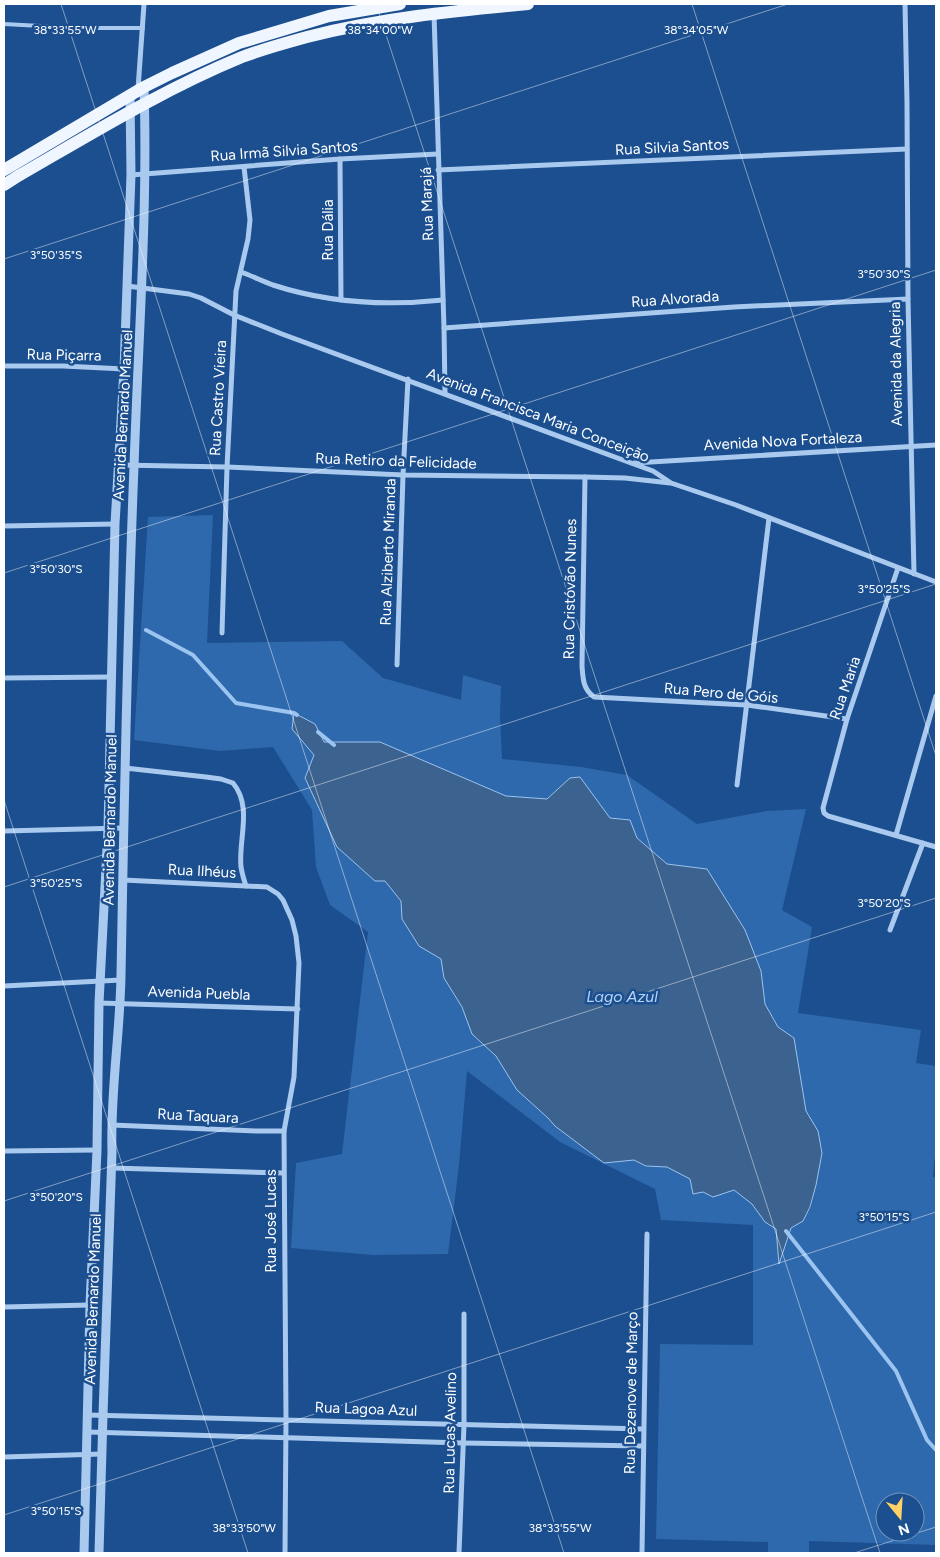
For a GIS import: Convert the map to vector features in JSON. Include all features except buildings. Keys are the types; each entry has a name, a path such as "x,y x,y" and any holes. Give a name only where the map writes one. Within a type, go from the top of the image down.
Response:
{"main road":[{"path":"4,170 137,92 203,59 248,40 330,16 400,4"},
{"path":"4,185 145,104 243,57 280,44 365,24 434,13 528,4"}],"street":[{"path":"137,92 144,4"},
{"name":"Avenida da Alegria","path":"905,4 910,446 914,574"},
{"name":"Rua Marajá","path":"434,13 445,393"},
{"name":"Avenida Bernardo Manuel","path":"99,1553 102,1415 112,1168 111,1125 121,980 123,828 134,466 146,174 145,104 137,92"},
{"name":"Avenida Bernardo Manuel","path":"84,1553 88,1454 90,1305 97,1150 99,1003 108,829 115,524 127,286 131,175 130,112 137,92"},
{"name":"Rua Silvia Santos","path":"438,170 907,149"},
{"name":"Rua Irmã Silvia Santos","path":"131,175 340,159 438,154"},
{"name":"Rua Dália","path":"340,159 341,300"},
{"name":"Rua Castro Vieira","path":"222,633 234,314 236,291 248,239 250,220 244,167"},
{"path":"241,272 274,285 341,300 394,303 443,300"},
{"name":"Avenida Francisca Maria Conceição","path":"127,286 188,294 201,298 282,334 631,463 652,471 671,483 769,518 936,582"},
{"name":"Rua Alvorada","path":"444,328 734,307 908,299"},
{"name":"Rua Piçarra","path":"4,366 124,368"},
{"name":"Rua Alziberto Miranda","path":"397,665 408,379"},
{"name":"Avenida Nova Fortaleza","path":"631,463 936,445"},
{"name":"Rua Retiro da Felicidade","path":"119,465 227,467 403,475 625,478 671,483"},
{"name":"Rua Cristóvão Nunes","path":"585,477 582,679 586,689 594,697"},
{"path":"737,784 769,518"},
{"path":"4,526 115,524"},
{"name":"Rua Maria","path":"896,835 828,816 824,813 823,804 846,719 898,568"},
{"path":"4,678 112,678"},
{"path":"936,696 896,835 936,846"},
{"name":"Rua Pero de Góis","path":"594,697 747,705 846,719"},
{"path":"125,768 221,779 233,783 239,794 243,812 241,866 246,886"},
{"path":"4,831 123,828"},
{"path":"890,930 923,843"},
{"name":"Rua Ilhéus","path":"123,880 246,886 267,888 278,894"},
{"name":"Rua José Lucas","path":"278,894 283,900 292,920 299,963 294,1077 284,1131 286,1419 284,1553"},
{"path":"4,986 121,980"},
{"name":"Avenida Puebla","path":"99,1003 298,1009"},
{"name":"Rua Taquara","path":"111,1125 256,1132 284,1131"},
{"path":"4,1151 97,1150"},
{"path":"112,1168 283,1173"},
{"name":"Rua Dezenove de Março","path":"642,1553 642,1446 647,1234"},
{"path":"92,1256 109,1257"},
{"path":"4,1307 90,1305"},
{"name":"Rua Lucas Avelino","path":"459,1553 464,1425 464,1314"},
{"name":"Rua Lagoa Azul","path":"88,1415 643,1429"},
{"name":"Rua Lagoa Azul","path":"88,1432 463,1443 642,1446"},
{"path":"4,1457 102,1454"}],"lane":[{"path":"4,24 77,28 143,28"}],"shaded area":[{"path":"213,515 207,643 342,641 383,678 461,700 463,675 501,686 502,759 581,767 627,775 697,824 766,811 806,809 782,910 812,927 798,1013 921,1030 916,1063 936,1066 936,1146 933,1177 936,1177 936,1545 809,1541 809,1553 768,1553 768,1542 656,1539 660,1344 753,1345 753,1225 661,1220 655,1189 560,1142 467,1071 459,1165 448,1254 373,1255 291,1248 296,1163 342,1154 368,932 330,905 316,867 312,810 273,747 220,751 134,740 148,517","holes":["315,724 324,742 380,742 506,796 547,799 570,778 579,777 610,819 630,820 637,838 667,864 707,869 761,971 765,1004 778,1027 794,1038 806,1111 818,1131 822,1153 811,1207 803,1221 791,1228 779,1262 776,1229 765,1222 752,1204 734,1190 713,1197 703,1192 693,1194 690,1179 667,1167 646,1166 634,1160 604,1163 555,1126 517,1090 496,1056 472,1034 462,1007 444,978 441,959 419,946 402,919 401,901 305,778 314,755"]}],"water":[{"name":"Lago Azul","path":"294,713 315,724 324,742 380,742 506,796 547,799 570,778 580,777 610,818 630,820 637,838 667,864 707,869 745,930 761,971 765,1004 778,1027 794,1038 806,1111 818,1131 822,1153 810,1207 803,1221 791,1228 779,1264 776,1229 765,1222 752,1204 734,1190 713,1197 703,1192 693,1194 690,1179 667,1167 646,1166 634,1160 604,1163 555,1126 517,1090 496,1056 472,1034 462,1007 444,978 441,959 419,946 402,919 401,901 385,881 375,881 337,847 305,778 314,755 292,729"}],"waterway":[{"path":"146,630 193,655 236,703 297,715"},
{"path":"318,732 334,745"},
{"path":"786,1231 896,1371 927,1440 936,1450"}]}
